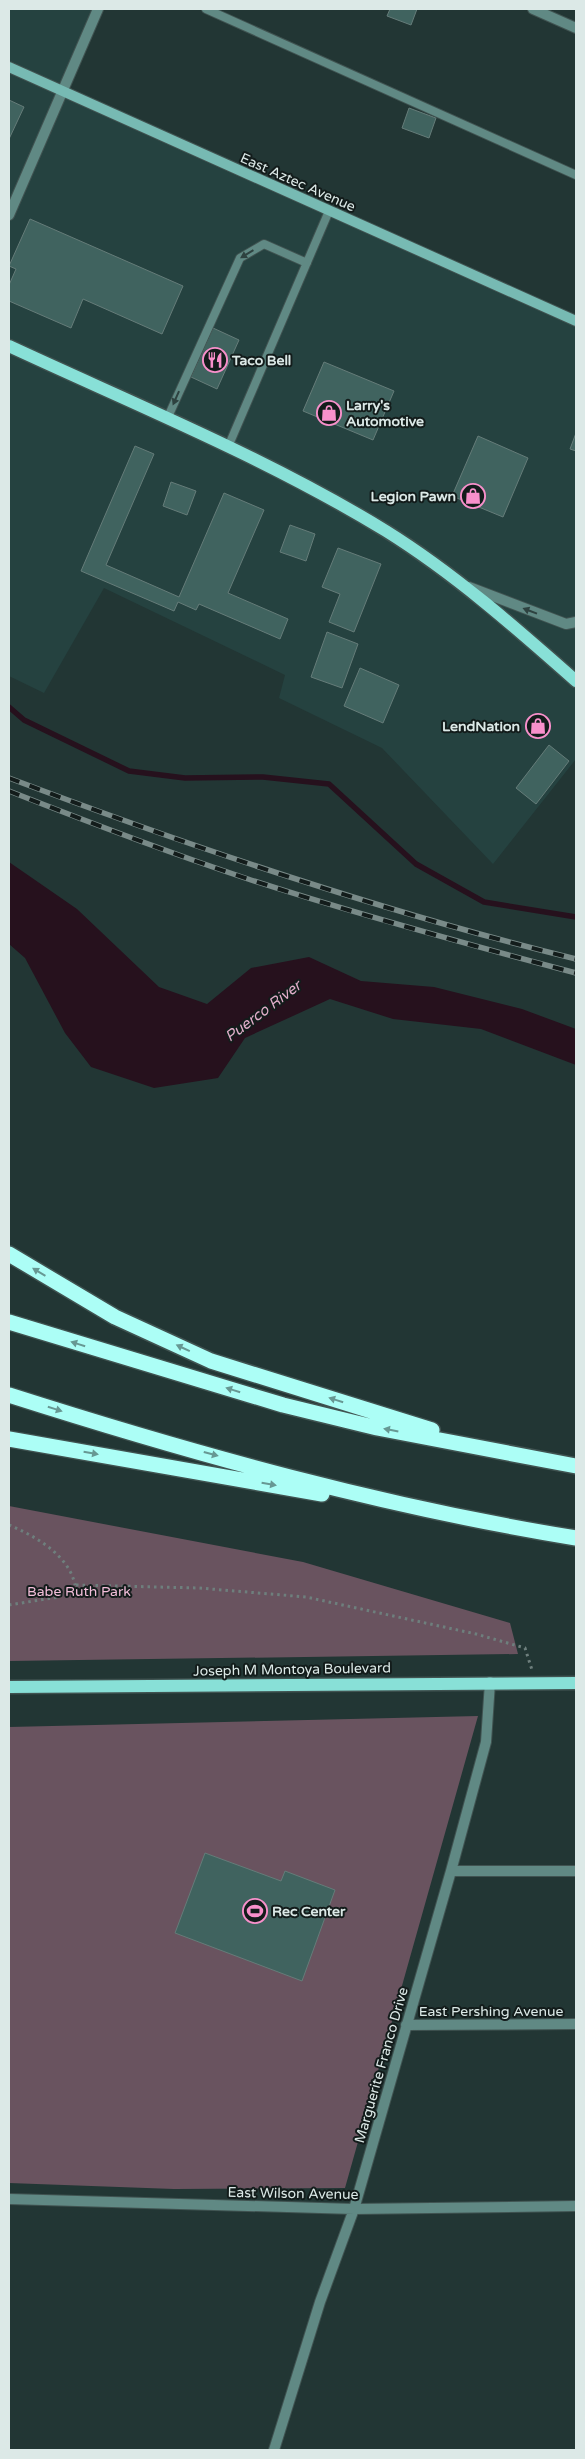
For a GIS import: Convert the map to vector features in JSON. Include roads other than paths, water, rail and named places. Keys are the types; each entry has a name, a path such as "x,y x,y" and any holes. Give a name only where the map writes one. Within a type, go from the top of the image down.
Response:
{"highway":[{"path":"9,1254 116,1317 211,1361 517,1455"},
{"path":"9,1322 283,1405 377,1428 576,1466"},
{"path":"9,1395 122,1430 369,1498 541,1532"},
{"path":"9,1439 576,1538"}],"main road":[{"name":"East Aztec Avenue","path":"9,67 576,321"},
{"path":"9,346 228,447 323,495 379,527 462,584 576,681"},
{"name":"Joseph M Montoya Boulevard","path":"9,1687 490,1682 576,1683"}],"street":[{"path":"9,215 98,9"},
{"path":"533,9 576,28"},
{"path":"462,584 566,624 576,622"},
{"name":"Marguerite Franco Drive","path":"274,2450 320,2302 354,2209 451,1871 486,1742 490,1682"},
{"path":"451,1871 576,1871"},
{"name":"East Pershing Avenue","path":"406,2025 576,2024"},
{"name":"East Wilson Avenue","path":"9,2199 354,2209 576,2206"}],"lane":[{"path":"206,9 576,175"},
{"path":"228,447 329,211"},
{"path":"167,419 240,258 264,244 307,263"}],"water":[{"name":"Puerco River","path":"9,862 77,909 159,987 207,1004 251,968 309,957 361,981 434,987 522,1009 576,1029 576,1065 481,1029 393,1019 330,999 245,1038 218,1078 154,1088 91,1067 65,1033 25,958 9,944"}],"waterway":[{"path":"9,707 24,720 129,771 185,778 263,777 329,784 416,864 484,902 576,917"}],"railway":[{"path":"9,778 219,854 361,900 504,941 576,959"},
{"path":"9,791 248,879 411,928 576,973"}],"place":[{"name":"Taco Bell","path":"215,360"},
{"name":"Larry's Automotive","path":"329,413"},
{"name":"Legion Pawn","path":"473,496"},
{"name":"LendNation","path":"538,726"},
{"name":"Rec Center","path":"255,1911"}],"park label":[{"name":"Babe Ruth Park","path":"79,1591"}]}
